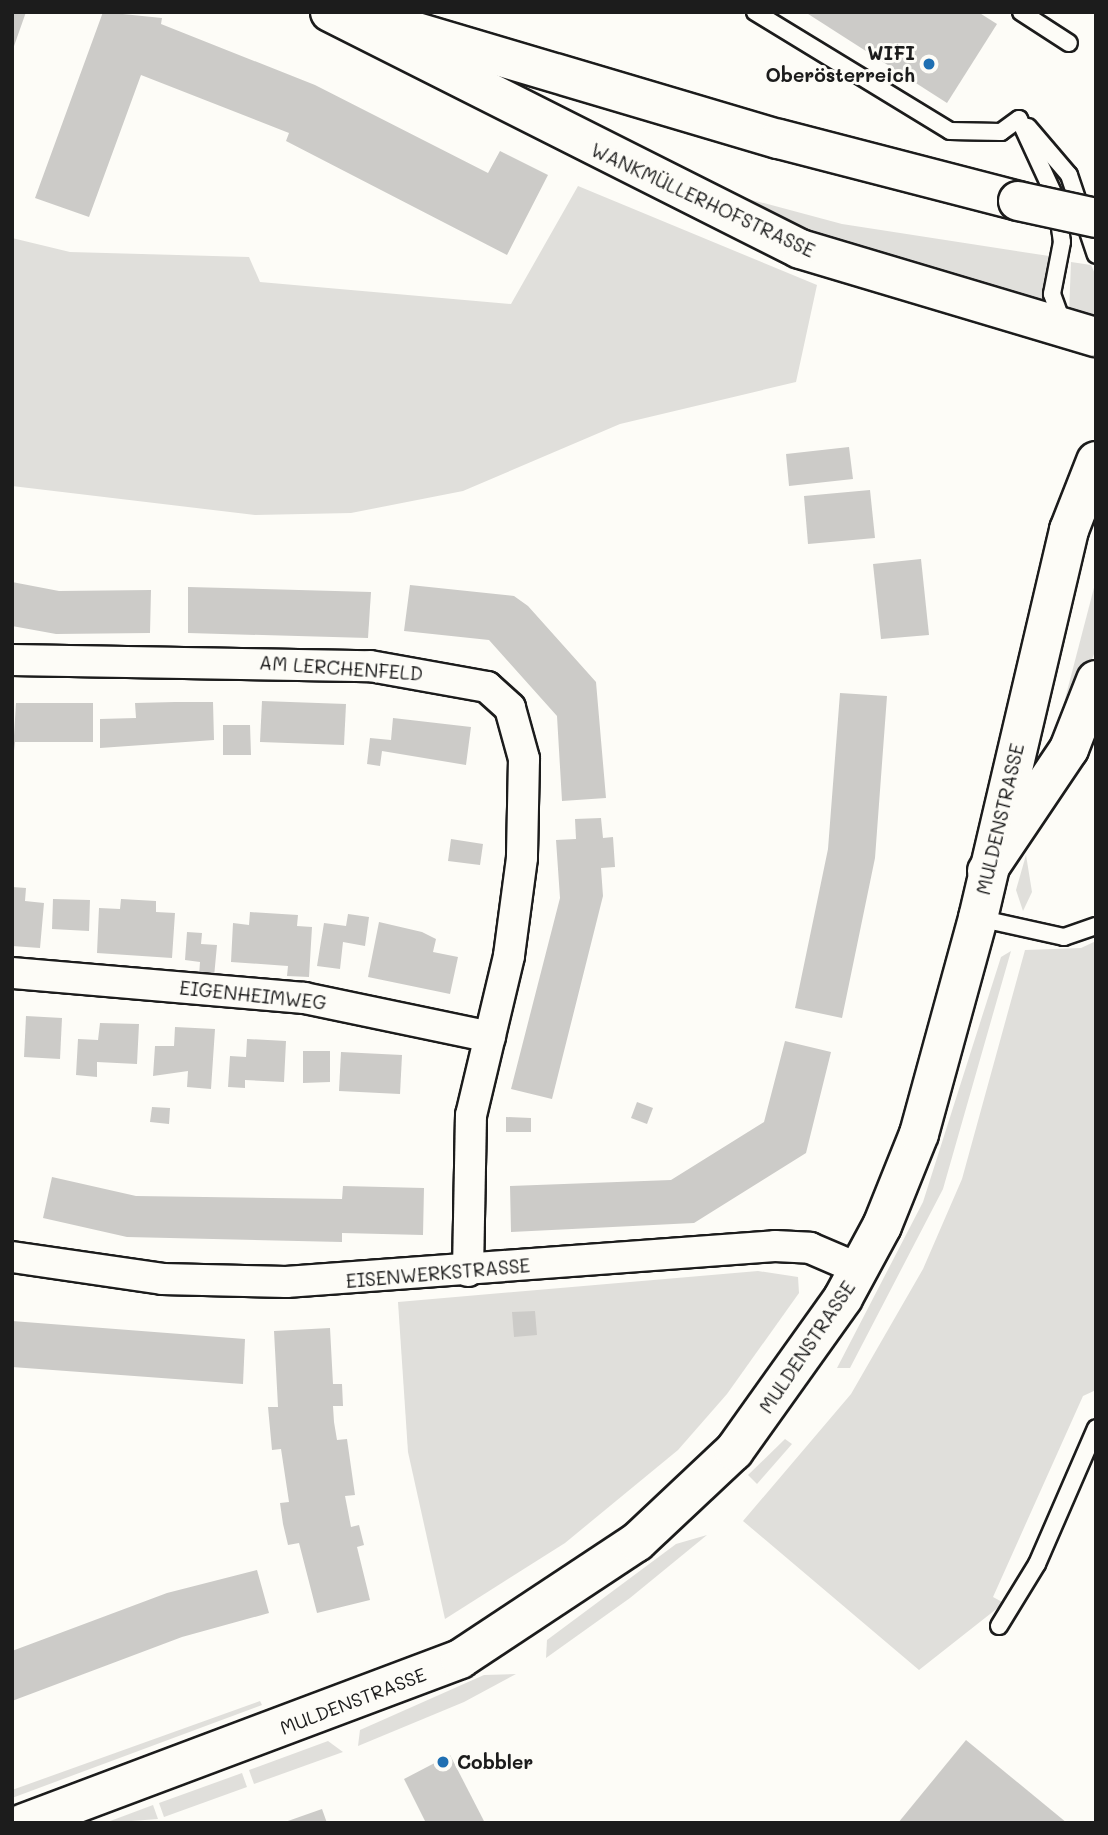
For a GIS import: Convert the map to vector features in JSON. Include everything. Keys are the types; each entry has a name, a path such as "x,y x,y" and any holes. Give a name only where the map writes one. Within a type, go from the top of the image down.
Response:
{"main road":[{"name":"WANKMÜLLERHOFSTRASSE","path":"330,12 800,249 1084,334"},
{"path":"349,12 779,139 1018,201 1096,218"},
{"name":"MULDENSTRASSE","path":"24,1823 460,1659 562,1597 665,1518 734,1451 859,1269 919,1134 978,918 1069,530 1096,461"},
{"path":"988,871 1069,748 1096,680"}],"street":[{"name":"AM LERCHENFELD","path":"12,660 320,663 452,678 494,692 519,730 524,809 518,907 467,1149 468,1271"},
{"name":"EIGENHEIMWEG","path":"12,973 304,998 490,1037"},
{"name":"EISENWERKSTRASSE","path":"12,1257 96,1272 231,1281 468,1271 775,1246 810,1248 859,1269"}],"lane":[{"path":"755,12 950,131 1001,132 1019,119"},
{"path":"1021,12 1069,43"},
{"path":"1019,119 1056,199 1062,242 1054,305 1084,334"},
{"path":"1019,119 1069,175 1096,255"},
{"path":"978,918 1064,937 1096,926"},
{"path":"999,1626 1037,1564 1096,1428"}],"shaded area":[{"path":"685,182 842,224 1049,256 1042,305 842,249"},
{"path":"578,186 817,285 796,382 620,424 463,491 351,513 255,515 12,486 12,238 70,252 249,257 260,282 511,304"},
{"path":"1071,262 1091,265 1096,276 1096,322 1069,314"},
{"path":"1096,580 1096,649 1060,741 1059,722"},
{"path":"1026,855 1032,892 1023,911 1016,890"},
{"path":"1096,941 1096,1390 1083,1396 993,1597 1004,1603 919,1670 743,1521 851,1394 923,1269 962,1179 1025,950 1081,948"},
{"path":"1011,951 943,1189 850,1368 837,1368 923,1202 1001,957"},
{"path":"758,1271 798,1277 799,1293 727,1394 678,1450 565,1543 445,1619 408,1452 398,1302"},
{"path":"785,1439 792,1444 757,1484 748,1475"},
{"path":"707,1535 630,1598 546,1658 547,1640 676,1544"},
{"path":"516,1674 464,1702 358,1746 360,1730 484,1675"},
{"path":"260,1701 262,1705 12,1798 12,1790"},
{"path":"328,1741 343,1752 254,1784 249,1770"},
{"path":"242,1773 247,1787 164,1817 159,1803"},
{"path":"153,1805 158,1819 105,1823"}],"building":[{"path":"12,12 26,12 13,49 12,49"},
{"path":"103,12 162,18 161,24 315,85 488,173 500,151 548,175 507,255 286,141 289,133 141,75 89,217 35,198"},
{"name":"WIFI Oberösterreich","path":"805,12 978,12 997,24 947,103"},
{"path":"849,447 853,479 789,486 786,454"},
{"path":"870,490 875,538 808,544 804,496"},
{"path":"921,559 929,635 881,639 873,564"},
{"path":"12,582 59,591 151,590 150,633 56,634 12,626"},
{"path":"410,585 514,596 528,606 596,682 606,798 562,801 557,716 489,640 404,631"},
{"path":"188,587 371,592 368,638 188,633"},
{"path":"840,693 887,696 875,858 842,1018 795,1008 828,849"},
{"path":"262,701 346,704 344,745 260,742"},
{"path":"213,702 214,740 100,748 100,719 136,718 135,703"},
{"path":"16,703 93,703 93,742 15,742 12,768"},
{"path":"393,718 471,727 466,765 382,751 380,766 367,764 370,738 391,740"},
{"path":"223,725 250,725 251,755 223,755"},
{"path":"601,818 603,838 613,837 615,867 601,868 603,896 552,1099 511,1089 560,898 556,840 576,839 575,819"},
{"path":"451,839 483,844 480,865 448,861"},
{"path":"12,887 26,888 25,901 44,903 40,948 12,946"},
{"path":"53,899 90,900 89,931 52,929"},
{"path":"121,899 156,901 156,912 175,913 172,958 97,953 99,908 120,909"},
{"path":"250,912 298,915 297,926 312,927 309,977 287,976 288,966 231,962 233,923 249,925"},
{"path":"348,914 369,917 365,946 343,942 340,969 317,966 324,923 346,926"},
{"path":"379,922 422,932 436,939 433,952 458,957 450,994 368,977"},
{"path":"187,932 202,933 201,944 217,945 214,977 199,976 200,962 185,960"},
{"path":"26,1016 62,1018 60,1059 24,1057"},
{"path":"100,1023 139,1024 137,1064 97,1062 97,1077 76,1075 78,1039 98,1040"},
{"path":"175,1027 215,1029 211,1089 187,1087 188,1071 153,1076 155,1046 174,1046"},
{"path":"247,1039 286,1041 284,1082 245,1080 245,1088 228,1087 230,1056 246,1057"},
{"path":"785,1041 831,1052 806,1153 694,1223 511,1232 510,1186 671,1180 764,1122"},
{"path":"303,1051 330,1051 330,1082 303,1083"},
{"path":"341,1052 402,1055 400,1094 339,1091"},
{"path":"637,1102 653,1108 647,1124 631,1118"},
{"path":"152,1107 170,1108 169,1124 150,1122"},
{"path":"506,1117 531,1118 531,1132 506,1132"},
{"path":"52,1177 136,1196 342,1199 343,1186 424,1188 423,1235 342,1233 342,1242 127,1237 43,1218"},
{"path":"535,1311 537,1335 514,1337 512,1312"},
{"path":"12,1321 245,1339 243,1384 12,1367"},
{"path":"330,1328 333,1384 342,1384 343,1406 333,1406 334,1422 337,1440 347,1439 355,1495 345,1496 351,1527 359,1525 364,1545 357,1547 370,1600 317,1613 299,1543 288,1545 283,1524 280,1503 289,1502 281,1449 272,1450 268,1407 278,1407 274,1331"},
{"path":"257,1570 269,1613 182,1637 12,1701 12,1651 167,1593"},
{"path":"966,1740 1067,1823 898,1823"},
{"path":"450,1755 485,1823 426,1823 404,1779"},
{"path":"322,1809 327,1823 285,1823 285,1822"}],"place":[{"name":"WIFI Oberösterreich","path":"929,64"},
{"name":"Cobbler","path":"443,1762"}]}
